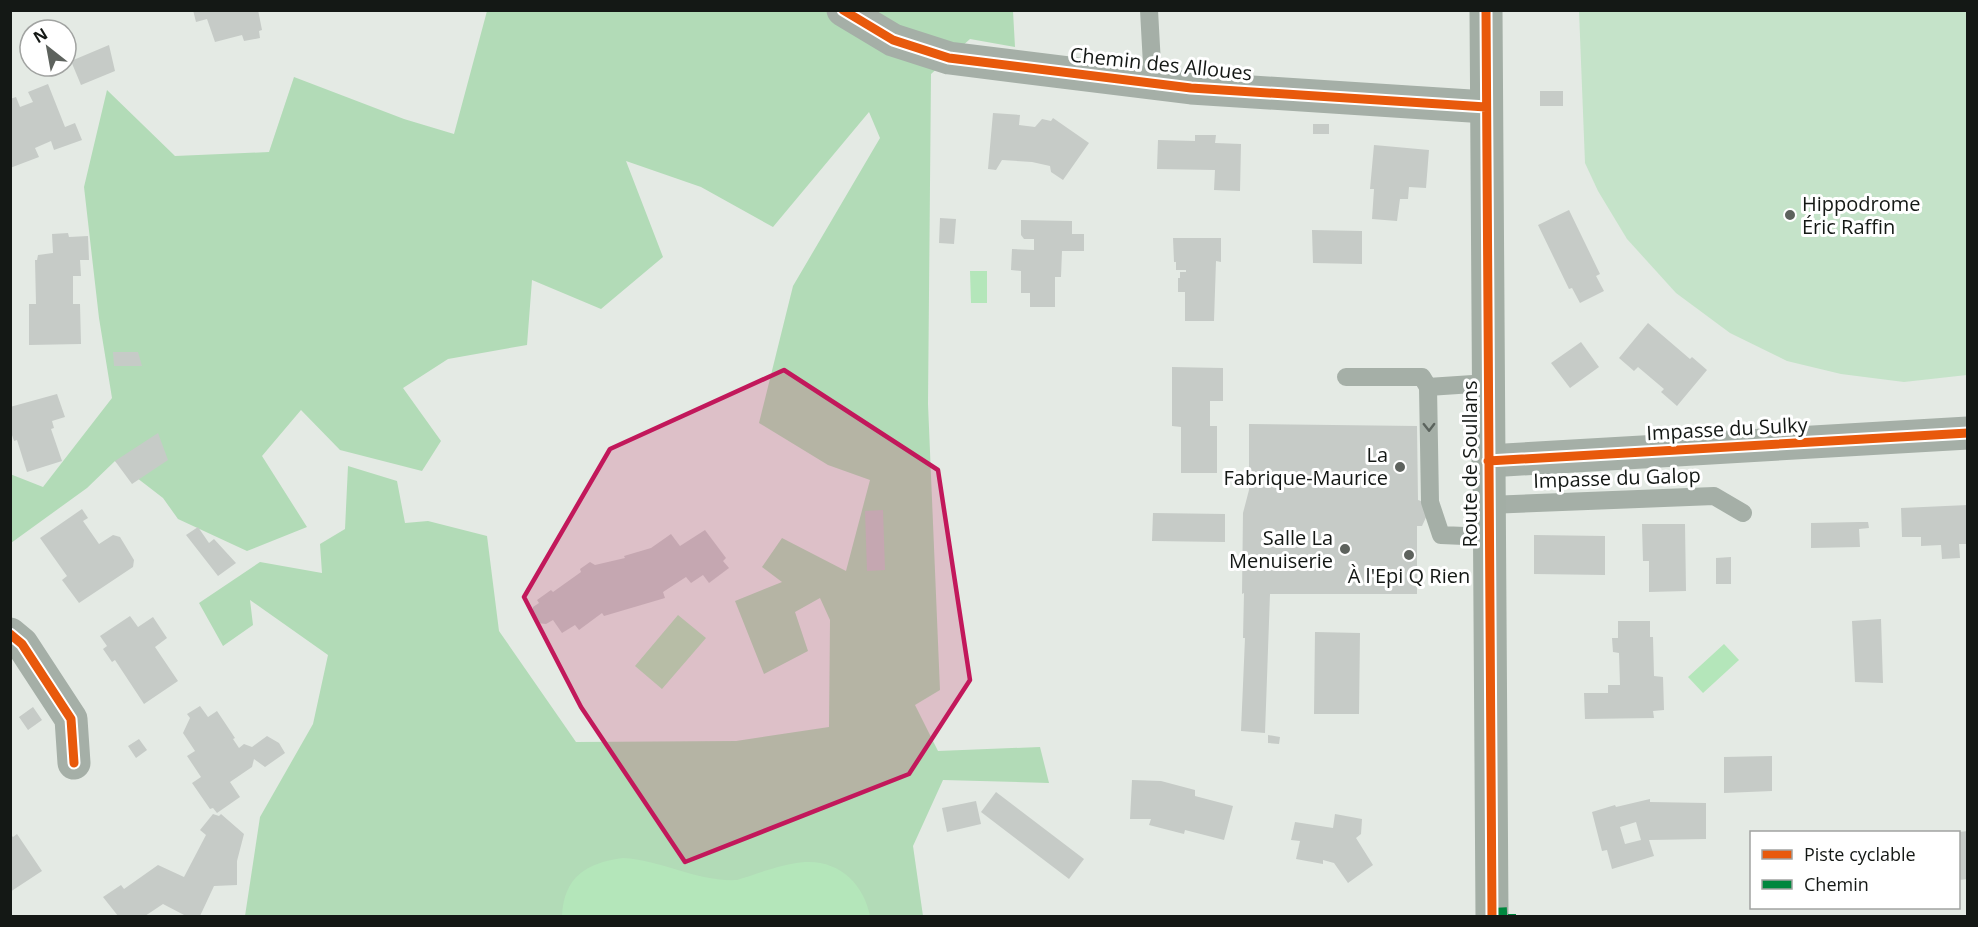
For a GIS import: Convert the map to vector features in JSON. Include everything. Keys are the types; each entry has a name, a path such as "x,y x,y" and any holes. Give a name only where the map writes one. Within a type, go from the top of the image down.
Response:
{"main road":[{"name":"Route de Soullans","path":"1486,10 1492,916"}],"street":[{"name":"Chemin des Alloues","path":"843,10 893,40 949,58 1191,88 1486,107"},
{"name":"Impasse du Sulky","path":"1488,461 1968,433"},
{"path":"10,634 22,644 70,719 74,763"}],"lane":[{"path":"1149,10 1153,83"},
{"path":"1346,377 1422,376 1428,387 1430,502 1441,535 1488,537"},
{"path":"1428,387 1488,382"},
{"name":"Impasse du Galop","path":"1488,505 1714,496 1743,513"}],"highlighted area":[{"path":"784,370 938,470 970,680 909,774 685,862 581,707 524,597 610,449"}],"shaded area":[{"path":"811,10 813,12 820,10 1013,11 1015,47 970,39 931,74 928,404 940,690 915,705 938,751 1040,747 1049,783 943,780 913,846 923,916 245,916 260,817 313,724 328,655 250,600 253,625 223,646 199,603 260,562 322,573 320,544 345,529 348,466 397,481 405,523 428,521 487,536 499,631 576,742 736,741 829,727 830,620 820,598 795,612 808,651 764,674 735,601 782,582 762,567 782,538 846,571 870,480 828,465 759,423 793,286 880,138 869,112 773,227 701,187 626,161 663,257 601,309 532,280 527,345 448,359 403,388 441,441 422,471 340,450 301,410 262,456 307,527 247,551 178,519 163,498 115,461 87,488 11,543 10,474 43,487 112,398 99,318 84,187 107,90 175,156 269,152 294,77 404,119 454,134 487,11"},
{"name":"Hippodrome Éric Raffin","path":"1579,11 1967,11 1967,375 1904,382 1841,374 1787,361 1730,333 1676,293 1627,239 1598,191 1585,163"},
{"path":"970,271 987,271 987,303 971,303"},
{"path":"678,615 706,638 662,689 635,666"},
{"path":"1724,644 1739,660 1703,693 1688,677"},
{"path":"623,858 722,880 737,880 797,863 817,862 839,870 856,884 867,904 870,916 562,916 567,891 579,874 598,864"}],"building":[{"path":"193,10 258,10 262,30 259,31 260,38 244,41 242,35 215,42 207,19 196,22"},
{"path":"109,45 115,71 81,85 78,78 78,58"},
{"path":"48,84 65,127 75,123 82,140 54,150 51,141 35,148 39,157 10,168 10,99 16,97 20,107 33,102 28,92"},
{"path":"1540,91 1563,91 1563,106 1540,106"},
{"path":"993,113 1020,115 1019,125 1035,127 1042,119 1051,121 1053,118 1089,143 1063,180 1051,172 1050,166 1032,162 1002,160 996,170 988,169"},
{"path":"1313,124 1329,124 1329,134 1313,134"},
{"path":"1195,135 1216,135 1215,143 1241,144 1240,191 1214,190 1215,170 1157,169 1158,140 1195,141"},
{"path":"1374,145 1429,150 1426,188 1409,187 1408,199 1400,199 1397,221 1372,219 1374,189 1370,189"},
{"path":"1569,210 1600,274 1596,276 1604,291 1580,303 1572,288 1569,289 1538,225"},
{"path":"940,218 956,219 954,244 939,243"},
{"path":"1021,220 1072,221 1072,234 1084,234 1084,251 1062,251 1061,277 1055,277 1055,307 1030,307 1030,293 1021,293 1021,271 1011,270 1012,249 1034,250 1034,239 1024,239 1021,235"},
{"path":"1312,230 1362,231 1362,264 1313,263"},
{"path":"68,233 69,237 88,236 89,260 80,260 81,276 73,276 73,304 80,304 81,344 29,345 29,304 36,304 35,260 38,255 53,253 52,234"},
{"path":"1173,238 1221,238 1221,262 1216,261 1214,321 1185,321 1185,292 1178,292 1178,278 1180,278 1180,272 1186,272 1186,270 1176,270"},
{"path":"1648,323 1690,359 1692,357 1707,370 1677,406 1661,392 1664,389 1638,367 1634,371 1619,358"},
{"path":"1581,342 1599,367 1570,388 1551,363"},
{"path":"113,352 138,352 142,366 114,366"},
{"path":"1172,367 1223,368 1223,401 1210,401 1210,426 1217,426 1217,473 1181,473 1181,427 1172,426"},
{"path":"57,394 65,417 52,421 54,428 51,429 62,461 27,472 17,440 14,441 10,429 10,407"},
{"path":"1249,424 1417,426 1418,500 1428,513 1422,526 1417,526 1417,594 1270,594 1265,733 1241,731 1245,638 1243,638 1244,593 1242,594 1243,513 1249,490"},
{"path":"158,433 168,460 132,484 115,461"},
{"path":"1968,505 1968,544 1959,544 1960,558 1942,559 1941,545 1921,546 1921,537 1902,537 1901,508"},
{"path":"82,509 88,518 83,521 99,544 113,535 120,537 134,560 133,567 79,603 62,580 67,576 40,538"},
{"path":"883,510 885,570 867,571 865,511"},
{"path":"1153,513 1225,514 1225,542 1152,541"},
{"path":"1868,522 1869,528 1859,529 1860,547 1811,548 1811,523"},
{"path":"1642,524 1685,524 1686,591 1649,592 1649,561 1643,561"},
{"path":"198,527 209,543 214,539 236,563 218,576 186,535"},
{"path":"705,530 726,558 723,561 729,568 709,583 703,575 691,583 686,577 663,592 665,598 604,616 602,613 579,630 575,625 562,633 553,620 546,624 537,623 532,615 533,607 539,603 537,600 551,590 553,592 581,572 580,569 590,562 595,565 625,558 624,556 651,548 671,534 680,546"},
{"path":"1534,535 1605,536 1605,575 1534,574"},
{"path":"1731,557 1731,584 1716,584 1716,558"},
{"path":"130,616 138,627 153,617 167,638 155,647 178,681 144,704 115,660 112,662 103,649 107,646 100,636"},
{"path":"1881,619 1883,683 1855,682 1852,621"},
{"path":"1618,621 1650,621 1650,637 1653,637 1654,676 1663,677 1664,710 1653,711 1654,718 1585,719 1584,693 1608,693 1608,685 1620,685 1619,653 1613,652 1612,638 1618,638"},
{"path":"1315,632 1360,633 1359,714 1314,714"},
{"path":"200,706 208,717 217,711 239,748 244,744 252,747 267,736 279,743 285,753 265,767 254,759 252,767 230,782 240,797 217,813 213,808 210,809 192,783 201,777 187,756 195,751 183,733 190,718 187,714"},
{"path":"33,707 42,720 28,730 19,717"},
{"path":"1268,735 1280,737 1279,744 1268,743"},
{"path":"139,739 147,750 136,758 128,746"},
{"path":"1772,756 1772,791 1724,793 1724,757"},
{"path":"1132,780 1161,781 1195,790 1195,796 1233,806 1224,840 1185,830 1184,834 1149,825 1151,819 1130,819"},
{"path":"996,792 1084,859 1069,879 981,812"},
{"path":"1650,799 1650,802 1706,803 1706,839 1649,840 1654,856 1612,869 1607,850 1602,851 1592,812 1615,805 1616,807","holes":["1636,822 1641,840 1625,844 1620,827"]},
{"path":"976,801 981,824 947,832 942,808"},
{"path":"213,814 219,816 221,814 244,834 237,861 237,885 214,886 200,916 186,916 163,904 145,916 118,916 103,897 121,885 124,889 158,865 184,877 206,835 200,830"},
{"path":"1335,814 1362,819 1361,834 1356,838 1373,865 1348,883 1334,863 1323,860 1323,864 1296,859 1300,841 1291,840 1295,822 1333,828"},
{"path":"1968,831 1968,879 1960,880 1960,832"},
{"path":"10,834 13,837 17,834 42,871 10,892"}],"marked path":[{"path":"1492,912 1512,911 1512,916"}],"cycle path":[{"path":"843,10 893,40 949,58 1191,88 1486,107"},
{"path":"1486,10 1492,916"},
{"path":"1488,461 1968,433"},
{"path":"10,634 22,644 71,719 74,763"}],"place":[{"name":"Hippodrome Éric Raffin","path":"1790,215"},
{"name":"La Fabrique-Maurice","path":"1400,467"},
{"name":"Salle La Menuiserie","path":"1345,549"},
{"name":"À l'Epi Q Rien","path":"1409,555"}]}
